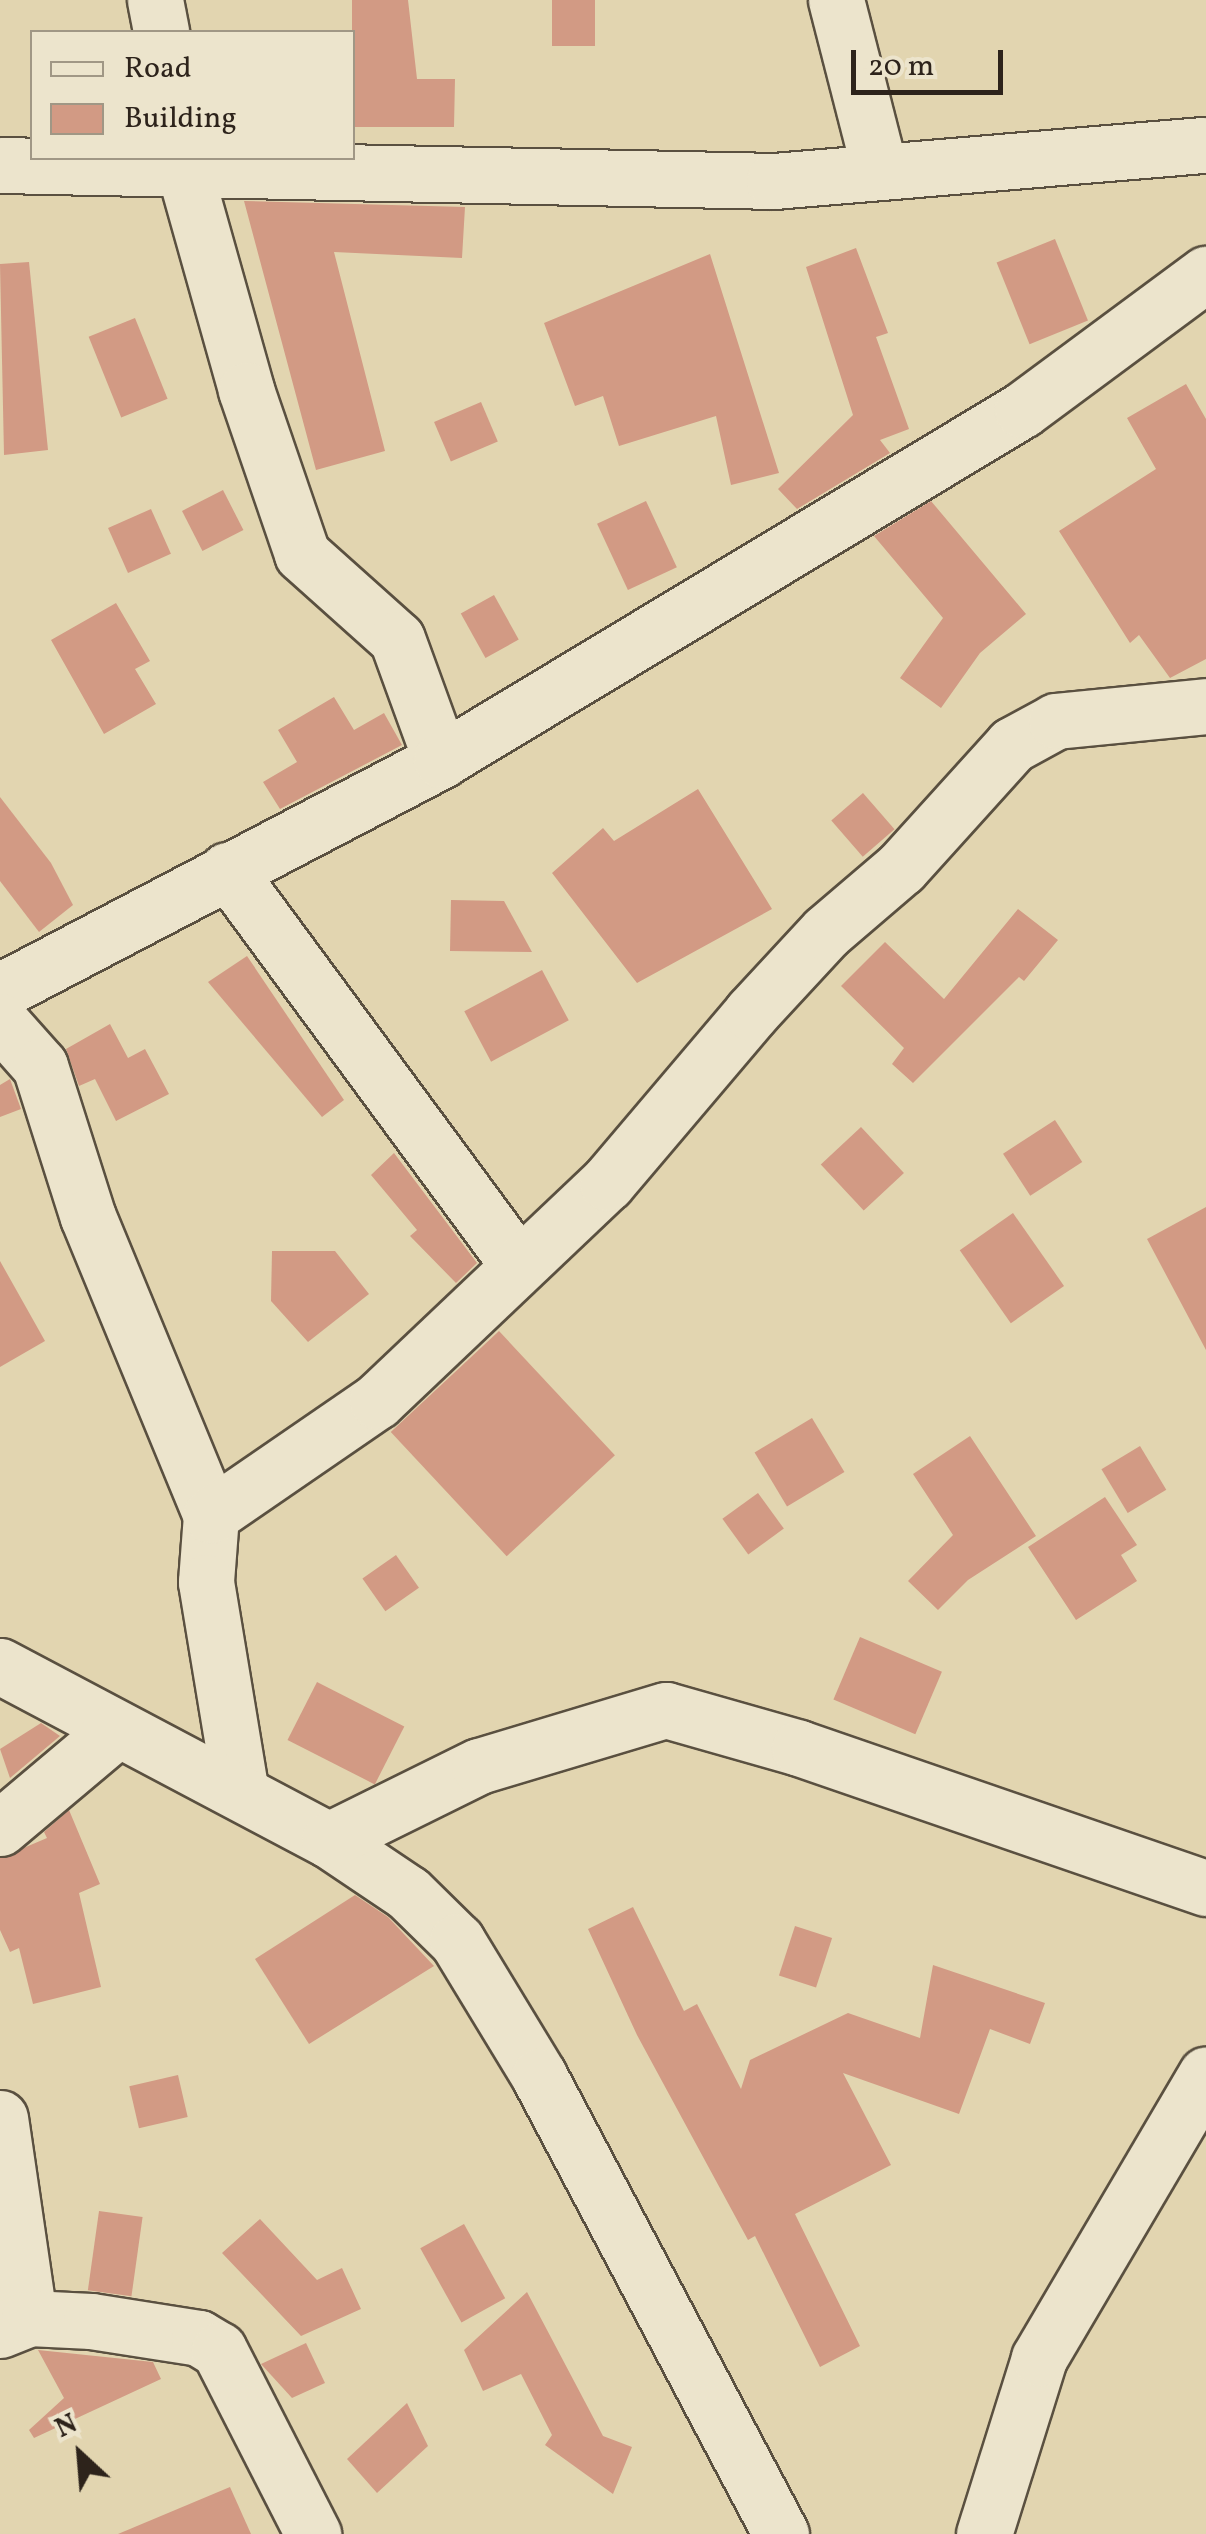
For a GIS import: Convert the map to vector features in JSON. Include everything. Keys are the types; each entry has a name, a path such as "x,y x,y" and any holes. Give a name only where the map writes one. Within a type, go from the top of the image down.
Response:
{"street":[{"path":"156,0 161,30"},
{"path":"836,0 880,167"},
{"path":"0,165 182,164 774,181 880,167 1206,145"},
{"path":"182,164 246,390 302,554 397,640 440,760"},
{"path":"0,990 440,760 1022,410 1206,274"},
{"path":"211,1514 377,1400 607,1183 751,1013 826,932 901,868 1012,745 1056,721 1206,706"},
{"path":"227,870 517,1264"},
{"path":"0,1021 40,1066 88,1217 211,1514 206,1582 240,1787"},
{"path":"0,1666 115,1731 240,1787 329,1840 408,1893 457,1942 539,2076 781,2534"},
{"path":"329,1840 480,1766 666,1710 799,1748 1206,1888"},
{"path":"0,1828 115,1731"},
{"path":"984,2534 1039,2358 1206,2074"},
{"path":"0,2118 14,2324 198,2338 218,2350 293,2528"}],"building":[{"path":"352,0 408,0 417,79 455,79 454,127 355,127"},
{"path":"552,0 595,0 595,46 552,46"},
{"path":"244,201 465,207 462,258 334,252 385,451 316,470"},
{"path":"1055,239 1088,321 1030,344 997,263"},
{"path":"856,248 888,333 876,337 909,429 880,440 890,453 797,509 778,489 853,415 806,267"},
{"path":"710,254 779,473 731,485 716,416 619,446 603,396 575,406 544,323"},
{"path":"29,262 48,450 4,455 0,264"},
{"path":"135,318 168,399 121,417 89,337"},
{"path":"1186,384 1206,419 1206,659 1170,678 1139,635 1130,643 1059,531 1156,469 1127,418"},
{"path":"481,402 498,442 451,462 434,422"},
{"path":"223,490 243,530 202,551 182,511"},
{"path":"646,501 677,567 628,590 597,524"},
{"path":"931,501 1026,614 980,653 941,708 900,678 943,618 874,536"},
{"path":"151,509 171,554 128,573 108,528"},
{"path":"494,595 519,640 485,658 461,613"},
{"path":"116,603 150,661 135,669 156,704 104,734 51,640"},
{"path":"334,697 354,730 384,713 402,745 280,809 263,782 297,762 278,730"},
{"path":"698,789 772,909 637,983 552,873 603,828 614,841"},
{"path":"863,793 894,829 863,857 831,821"},
{"path":"0,797 51,863 73,905 39,932 0,881"},
{"path":"451,900 504,901 532,952 450,951"},
{"path":"1018,909 1058,940 1024,981 1019,977 913,1083 892,1064 904,1048 841,986 885,942 944,999"},
{"path":"247,956 344,1100 322,1117 208,982"},
{"path":"542,970 569,1020 491,1062 464,1011"},
{"path":"110,1024 128,1058 145,1049 169,1094 116,1121 95,1079 79,1086 66,1049"},
{"path":"10,1079 21,1109 0,1117 0,1085"},
{"path":"1055,1120 1082,1162 1030,1196 1003,1154"},
{"path":"861,1127 904,1173 864,1211 821,1165"},
{"path":"394,1153 477,1263 456,1283 410,1236 417,1230 371,1175"},
{"path":"1206,1207 1206,1350 1147,1239"},
{"path":"1013,1213 1064,1286 1011,1323 960,1250"},
{"path":"272,1251 335,1251 369,1294 308,1342 271,1301"},
{"path":"0,1261 45,1341 0,1367"},
{"path":"499,1331 615,1455 507,1556 391,1432"},
{"path":"812,1418 844,1472 787,1507 755,1453"},
{"path":"970,1436 1036,1536 968,1580 938,1610 908,1581 953,1535 913,1474"},
{"path":"1140,1446 1166,1490 1128,1513 1101,1469"},
{"path":"758,1493 784,1529 748,1554 722,1519"},
{"path":"1105,1497 1137,1545 1121,1555 1137,1581 1076,1620 1028,1547"},
{"path":"396,1555 419,1588 385,1611 362,1579"},
{"path":"860,1637 942,1672 915,1734 833,1700"},
{"path":"317,1682 404,1726 375,1784 287,1740"},
{"path":"41,1723 60,1736 10,1778 0,1749"},
{"path":"69,1810 100,1884 79,1893 101,1987 33,2004 19,1948 10,1952 0,1930 0,1858 47,1838 44,1832"},
{"path":"355,1895 388,1917 434,1966 309,2044 255,1959"},
{"path":"633,1907 684,2011 697,2004 741,2089 750,2060 848,2013 920,2038 933,1965 1045,2003 1030,2044 990,2029 959,2114 843,2073 891,2165 795,2214 860,2346 820,2367 755,2236 748,2240 637,2035 588,1929"},
{"path":"795,1926 832,1938 816,1988 779,1975"},
{"path":"178,2075 188,2117 139,2128 129,2086"},
{"path":"99,2211 143,2217 131,2296 88,2290"},
{"path":"260,2219 317,2280 342,2268 361,2309 301,2336 222,2253"},
{"path":"464,2224 505,2298 461,2323 420,2248"},
{"path":"527,2292 603,2436 632,2447 613,2494 545,2445 552,2435 521,2374 483,2391 464,2350"},
{"path":"306,2343 325,2383 292,2398 261,2364"},
{"path":"38,2350 153,2362 161,2379 34,2438 29,2430 64,2398"},
{"path":"407,2403 428,2446 377,2493 347,2459"},
{"path":"230,2487 251,2534 118,2534"}]}
